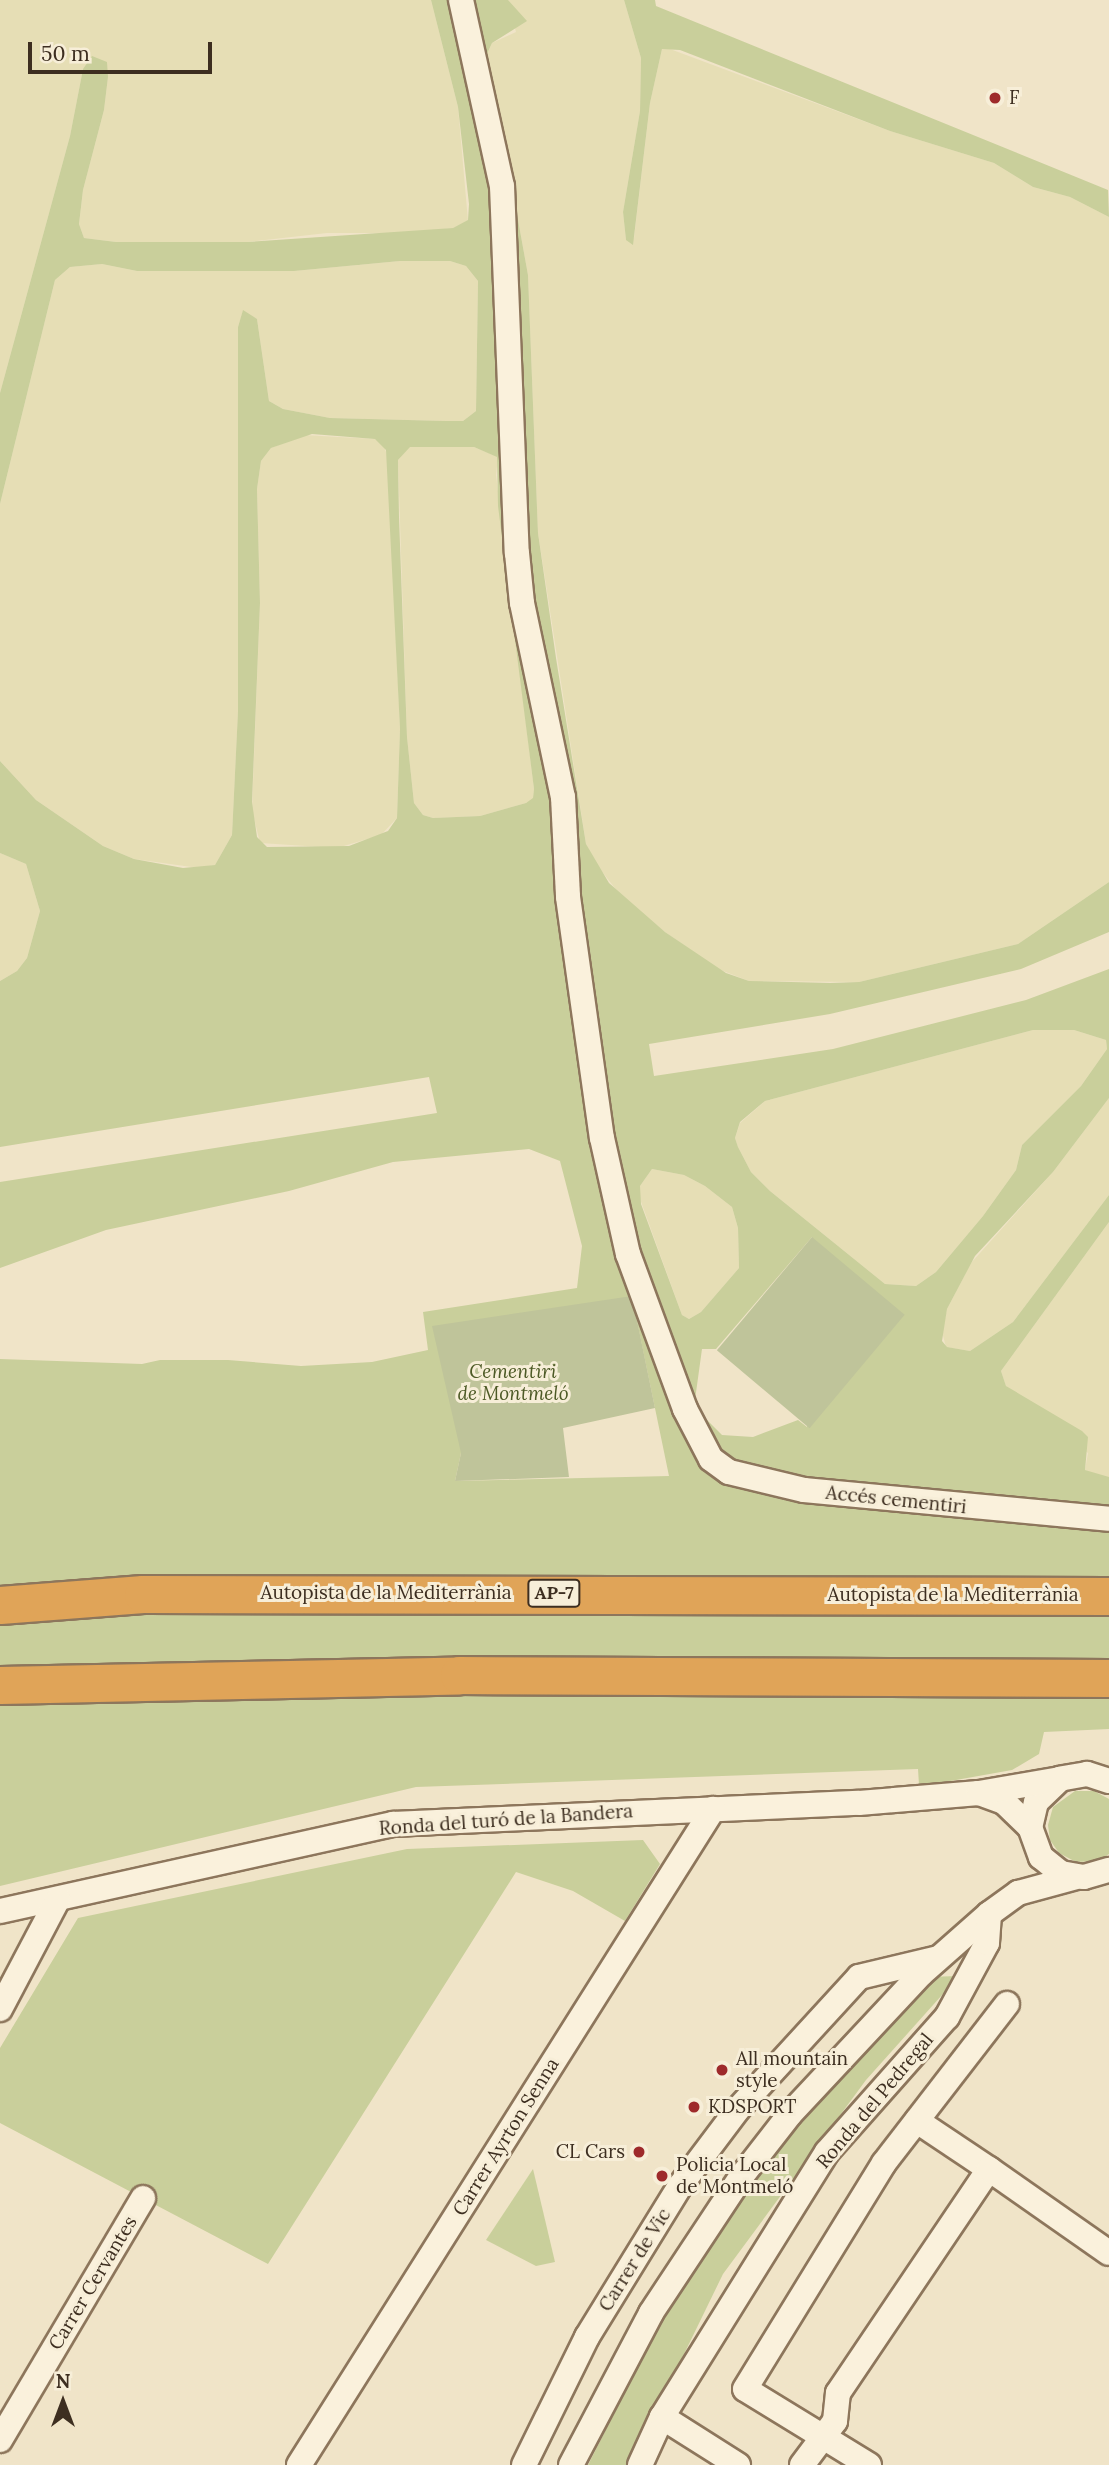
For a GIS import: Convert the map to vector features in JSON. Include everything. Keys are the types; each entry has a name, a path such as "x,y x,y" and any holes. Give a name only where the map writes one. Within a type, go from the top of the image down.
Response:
{"highway":[{"name":"Autopista de la Mediterrània","path":"0,1605 143,1594 1109,1596"},
{"path":"0,1685 459,1675 1109,1678"}],"street":[{"name":"Accés cementiri","path":"461,0 502,186 517,553 522,603 563,797 576,956 602,1138 628,1254 685,1409 711,1460 729,1472 804,1490 1109,1519"},
{"name":"Ronda del turó de la Bandera","path":"0,1911 393,1824 979,1793 1060,1779 1105,1776"},
{"path":"1018,1893 1040,1795 1060,1779"},
{"name":"Ronda del turó de la Bandera","path":"979,1793 1004,1802 1032,1835 1047,1864 1077,1877"},
{"name":"Carrer Ayrton Senna","path":"299,2465 713,1809"},
{"name":"Carrer de Vic","path":"571,2465 650,2313 741,2177 856,2040 937,1958 1018,1893 1109,1870"},
{"path":"0,2008 58,1899"},
{"name":"Ronda del Pedregal","path":"640,2465 662,2417 827,2152 947,2017 987,1942 989,1914"},
{"name":"Carrer de Vic","path":"524,2465 587,2337 680,2186 738,2109 859,1977 937,1958"},
{"path":"869,2465 745,2389 884,2163 1007,2004"},
{"path":"917,2121 1109,2253"},
{"path":"802,2465 835,2421 838,2393 989,2169"},
{"name":"Carrer Cervantes","path":"0,2440 143,2198"},
{"path":"662,2417 738,2465"}],"shaded area":[{"path":"0,0 431,0 458,107 468,221 453,228 407,233 327,233 248,242 116,242 84,238 79,224 83,190 104,110 108,77 83,69 70,136 0,393"},
{"path":"508,0 624,0 641,58 640,111 623,212 626,240 634,238 650,103 662,49 670,49 890,131 994,163 1033,187 1070,197 1109,217 1109,882 1018,944 859,982 749,981 718,969 665,932 621,896 593,860 586,844 538,533 528,275 492,76 485,58 492,43 516,32"},
{"path":"400,261 450,261 466,266 478,281 476,411 463,421 446,421 330,418 283,409 269,401 257,319 243,311 238,327 238,711 232,835 215,865 199,868 134,859 103,846 36,800 0,761 0,504 55,280 70,267 102,264 137,271 294,271"},
{"path":"304,435 375,439 383,443 388,458 400,729 397,818 381,835 337,848 260,843 252,810 260,603 257,489 261,461 271,448"},
{"path":"409,447 474,447 498,457 496,475 534,789 533,799 526,803 480,816 433,818 423,815 414,803 407,737 398,460"},
{"path":"0,853 26,864 40,911 27,958 17,971 0,981"},
{"path":"1033,1030 1074,1030 1106,1040 1107,1049 1081,1086 1022,1145 1016,1170 983,1216 936,1272 916,1286 885,1284 770,1191 751,1172 738,1147 735,1138 740,1123 765,1101"},
{"path":"1109,1098 1109,1195 1013,1322 970,1351 946,1347 942,1332 947,1309 971,1263 1053,1172"},
{"path":"652,1169 684,1175 705,1186 732,1207 738,1228 739,1268 701,1312 689,1319 682,1315 640,1199 640,1186"},
{"path":"1109,1222 1109,1477 1101,1477 1085,1470 1088,1453 1006,1386 1001,1371"}],"green space":[{"path":"431,0 508,0 527,21 492,43 485,58 492,76 528,275 538,533 586,844 609,883 665,932 726,973 749,981 830,983 859,982 1018,944 1109,882 1109,932 1021,969 830,1014 649,1044 654,1076 833,1049 1026,1000 1109,969 1109,1098 1053,1172 975,1256 947,1309 942,1341 947,1347 970,1351 1013,1322 1109,1195 1109,1222 1001,1371 1006,1386 1082,1431 1088,1437 1085,1470 1109,1477 1109,1729 1044,1732 1039,1754 1012,1770 928,1785 919,1785 918,1769 416,1787 0,1886 0,1359 142,1364 160,1360 228,1360 301,1366 372,1362 428,1350 423,1312 577,1288 582,1246 560,1161 529,1149 393,1162 289,1191 106,1230 0,1268 0,1182 437,1113 429,1077 0,1147 0,981 17,971 27,958 40,911 26,864 0,853 0,761 36,800 103,846 134,859 183,868 215,865 232,835 238,711 238,327 243,310 257,319 269,401 283,409 330,418 446,421 463,421 476,411 478,281 466,266 450,261 400,261 294,271 137,271 102,264 70,267 55,280 0,504 0,393 70,136 83,69 92,56 107,62 108,77 104,110 83,190 79,224 84,238 116,242 248,242 453,228 468,220 469,204 458,107","holes":["312,434 375,439 386,450 400,729 397,818 388,831 349,846 267,847 257,837 252,802 260,603 257,489 261,461 271,448","410,447 474,447 497,457 498,506 534,789 533,798 526,803 480,816 433,818 423,815 414,803 407,737 398,460","1033,1030 1074,1030 1106,1040 1107,1049 1081,1086 1022,1145 1016,1170 983,1216 936,1272 916,1286 885,1284 770,1191 751,1172 738,1147 735,1138 740,1122 765,1101","652,1169 684,1175 705,1186 732,1207 738,1228 739,1268 701,1312 689,1319 682,1315 641,1204 640,1186","812,1237 807,1427 798,1420 753,1437 722,1435 694,1407 702,1349 716,1349","632,1297 669,1476 455,1481 461,1453"]},
{"path":"624,0 655,0 656,6 1108,190 1109,217 1070,197 1033,187 994,163 890,131 680,50 662,49 650,103 633,245 626,240 623,212 640,111 641,58"},
{"path":"812,1237 905,1315 810,1428 717,1350"},
{"name":"Cementiri de Montmeló","path":"632,1296 655,1408 563,1428 569,1477 455,1481 461,1453 432,1326"},
{"path":"1075,1791 1094,1791 1109,1799 1109,1854 1098,1861 1076,1862 1059,1853 1050,1840 1048,1825 1053,1807"},
{"path":"643,1840 660,1864 625,1921 573,1891 516,1872 268,2264 0,2123 0,2048 78,1918 407,1849"},
{"path":"959,1976 866,2080 723,2274 630,2465 588,2465 656,2331 801,2109 926,1977"},
{"path":"533,2169 555,2262 536,2266 486,2240"}],"place":[{"name":"F","path":"995,98"},
{"name":"All mountain style","path":"722,2070"},
{"name":"KDSPORT","path":"694,2107"},
{"name":"CL Cars","path":"639,2152"},
{"name":"Policia Local de Montmeló","path":"662,2176"}]}
